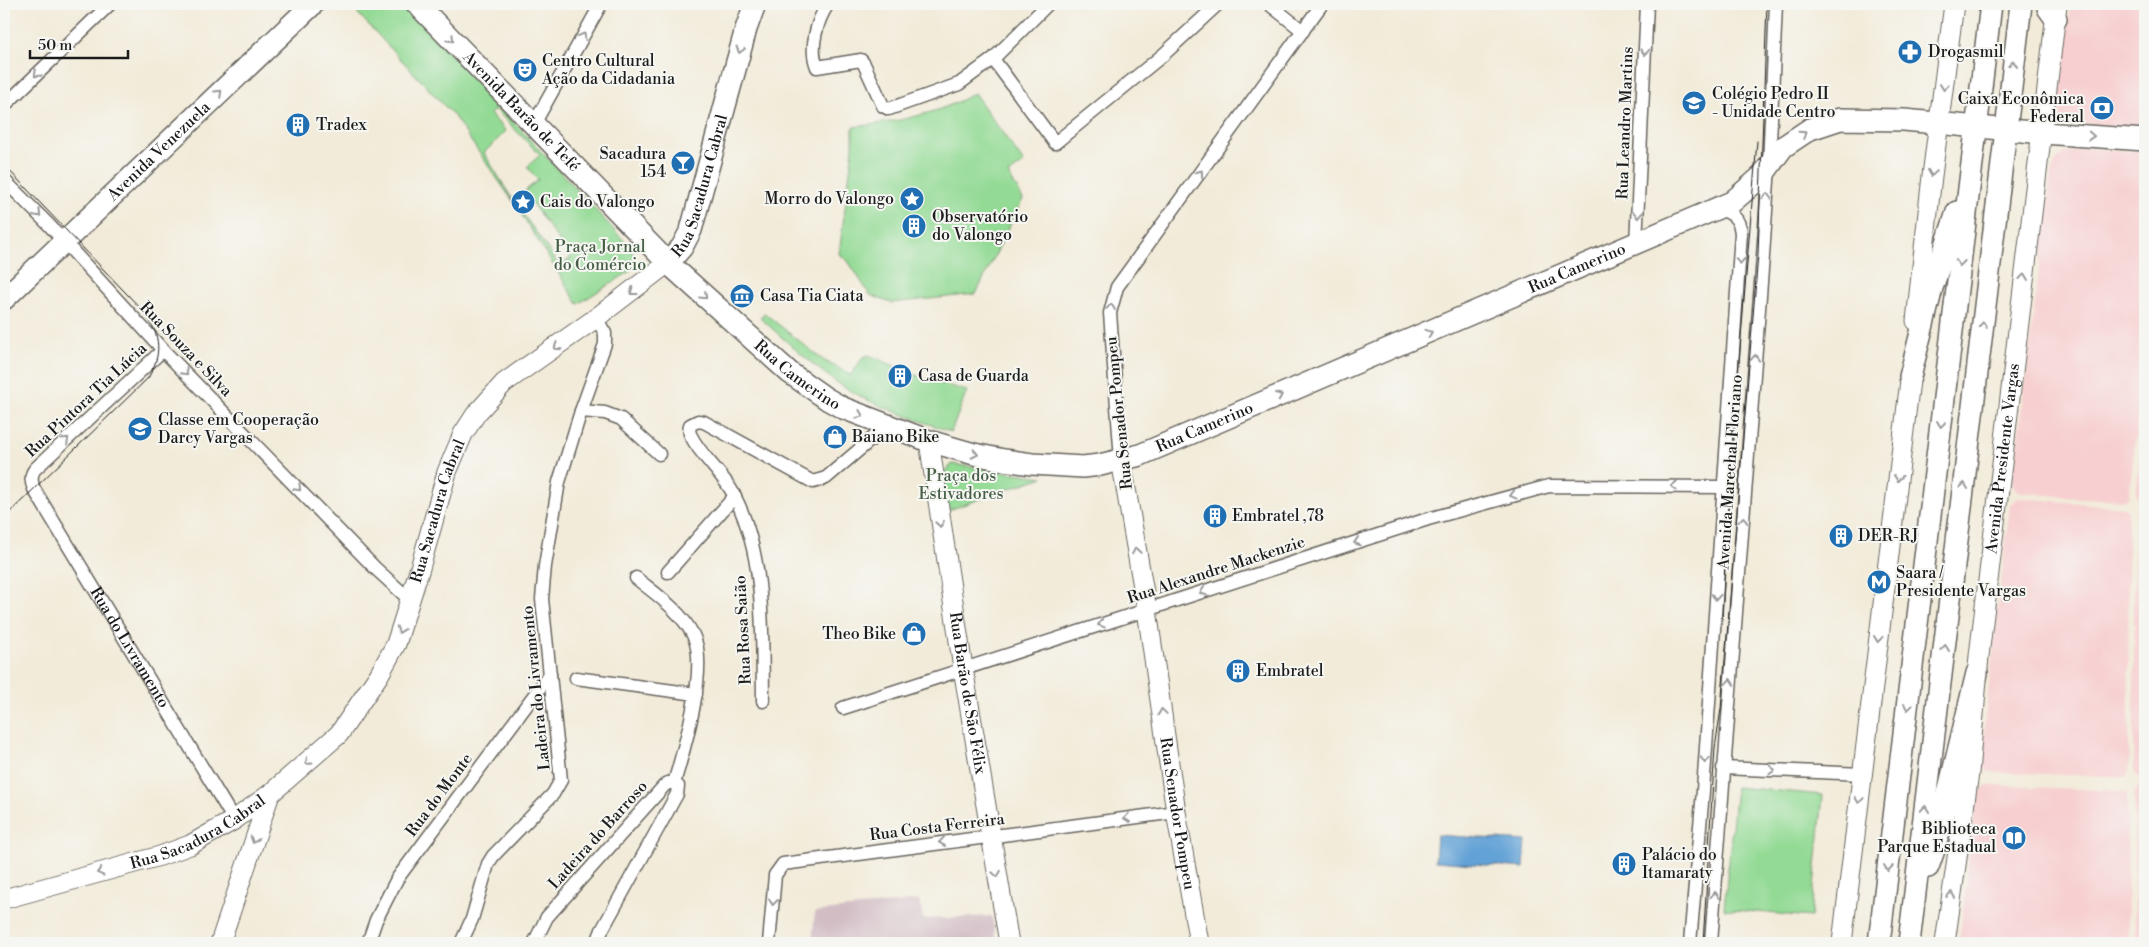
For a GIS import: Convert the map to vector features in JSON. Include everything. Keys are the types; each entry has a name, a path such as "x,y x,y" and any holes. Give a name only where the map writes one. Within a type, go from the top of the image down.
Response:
{"main road":[{"name":"Avenida Venezuela","path":"4,299 312,4"},
{"name":"Avenida Barão de Tefé","path":"417,4 668,263"},
{"name":"Rua Sacadura Cabral","path":"668,263 678,254 687,240 754,4"},
{"path":"1879,943 1991,4"},
{"path":"1909,943 2021,4"},
{"name":"Rua Camerino","path":"668,263 725,317 809,388 843,408 928,441 974,454 1032,464 1083,467 1121,460 1149,452 1732,202 1763,174 1783,146 1810,129 1840,119 1904,120 1976,128 2145,140"},
{"path":"1910,377 1932,288 1969,179"},
{"path":"1913,910 1935,847 1978,673"}],"street":[{"path":"4,106 110,4"},
{"path":"534,124 601,4"},
{"path":"828,4 821,18 814,43 814,56 817,67 861,60 883,106 889,109 958,84 993,59 1048,4"},
{"path":"993,59 1055,143 1164,55 1218,4"},
{"path":"1270,4 1303,31"},
{"name":"Rua Senador Pompeu","path":"1199,943 1176,812 1148,610 1121,460 1110,313 1117,287 1322,4"},
{"name":"Rua Leandro Martins","path":"1636,244 1647,4"},
{"name":"Avenida Marechal Floriano","path":"1711,943 1776,4"},
{"path":"1842,943 1954,4"},
{"name":"Avenida Presidente Vargas","path":"1945,943 1969,773 1978,673 2043,133 2054,9"},
{"name":"Rua Souza e Silva","path":"4,180 64,241 163,350 374,568 410,600"},
{"name":"Avenida Marechal Floriano","path":"1690,943 1703,791 1741,233 1740,222 1731,212 1717,208"},
{"name":"Rua Sacadura Cabral","path":"4,899 160,856 190,845 234,820 270,794 332,740 348,723 379,675 396,644 447,472 463,434 476,414 504,383 596,318 668,263"},
{"name":"Ladeira do Livramento","path":"461,943 472,919 488,864 493,856 553,794 561,780 542,617 542,599 545,566 559,482 581,411 605,344 604,333 596,318"},
{"name":"Rua Pintora Tia Lúcia","path":"32,474 42,462 163,350"},
{"path":"581,411 605,413 621,419 659,454"},
{"name":"Rua Rosa Saião","path":"763,700 762,612 758,573 749,537 735,496 726,481 691,436 690,425 698,421 704,422 813,482 826,478 887,426"},
{"name":"Rua Barão de São Félix","path":"928,441 963,668 1009,943"},
{"name":"Rua do Livramento","path":"32,474 31,481 34,489 234,820"},
{"name":"Rua Alexandre Mackenzie","path":"843,708 1428,519 1549,486 1723,487"},
{"path":"668,572 735,496"},
{"path":"636,578 680,615 694,637 698,653 696,694 674,783"},
{"name":"Rua do Monte","path":"368,943 376,920 397,879 550,674"},
{"path":"576,678 696,694"},
{"path":"1723,768 1863,774"},
{"name":"Ladeira do Barroso","path":"534,943 547,917 664,786 668,783 674,783 678,786 677,794 602,930 598,943"},
{"path":"220,943 270,794"},
{"name":"Rua Costa Ferreira","path":"768,943 775,875 783,864 1176,812"}],"shaded area":[{"path":"2070,4 2145,4 2145,129 2066,122 2061,119 2059,107"},
{"path":"2082,148 2145,152 2145,351 2129,497 2123,500 2064,497 2017,491 2012,485 2051,173 2057,160 2065,153"},
{"path":"2145,413 2145,499 2139,499 2136,495"},
{"path":"2018,498 2124,507 2128,511 2129,771 2126,777 1989,772 1980,764 2010,504"},
{"path":"2140,507 2145,507 2145,778 2136,776 2134,772 2134,597 2136,510"},
{"path":"1986,785 2122,791 2127,793 2128,943 1959,943 1976,796"},
{"path":"2138,786 2145,786 2145,943 2135,943 2134,797"},
{"path":"919,900 923,919 992,916 996,940 930,943 812,943 815,912"}],"green space":[{"name":"Praça Jornal do Comércio","path":"349,4 404,4 630,247 634,260 629,272 578,304 514,203 453,115","holes":["495,109 540,155 527,167 538,180 524,192 571,258 560,266 513,200 484,153 506,131 490,114"]},
{"path":"974,93 1024,163 1008,174 1023,199 976,294 891,303 870,295 848,261 839,254 853,148 853,127 899,120 931,112 947,107"},
{"path":"764,313 823,360 851,375 863,357 869,355 925,379 967,391 951,432 885,408 847,389 813,364 760,318"},
{"name":"Praça dos Estivadores","path":"952,464 1043,477 946,511 939,479"},
{"path":"1736,787 1823,795 1811,917 1724,909"}],"water":[{"path":"1437,835 1526,841 1524,868 1435,861"}],"tram line":[{"path":"1703,943 1715,748 1721,709 1758,255 1767,4"},
{"path":"1722,620 1729,484 1757,141"},
{"path":"4,165 145,313 154,330 158,346 156,361 148,378 4,518"}],"place":[{"name":"Drogasmil","path":"1910,52"},
{"name":"Centro Cultural Ação da Cidadania","path":"525,70"},
{"name":"Colégio Pedro II - Unidade Centro","path":"1694,103"},
{"name":"Caixa Econômica Federal","path":"2102,108"},
{"name":"Tradex","path":"298,125"},
{"name":"Sacadura 154","path":"683,163"},
{"name":"Morro do Valongo","path":"912,199"},
{"name":"Cais do Valongo","path":"523,202"},
{"name":"Observatório do Valongo","path":"914,226"},
{"name":"Casa Tia Ciata","path":"742,296"},
{"name":"Casa de Guarda","path":"900,376"},
{"name":"Classe em Cooperação Darcy Vargas","path":"140,429"},
{"name":"Baiano Bike","path":"835,437"},
{"name":"Embratel ,78","path":"1215,516"},
{"name":"DER-RJ","path":"1841,536"},
{"name":"Saara / Presidente Vargas","path":"1879,582"},
{"name":"Theo Bike","path":"914,634"},
{"name":"Embratel","path":"1238,671"},
{"name":"Biblioteca Parque Estadual","path":"2014,838"},
{"name":"Palácio do Itamaraty","path":"1624,864"}]}
